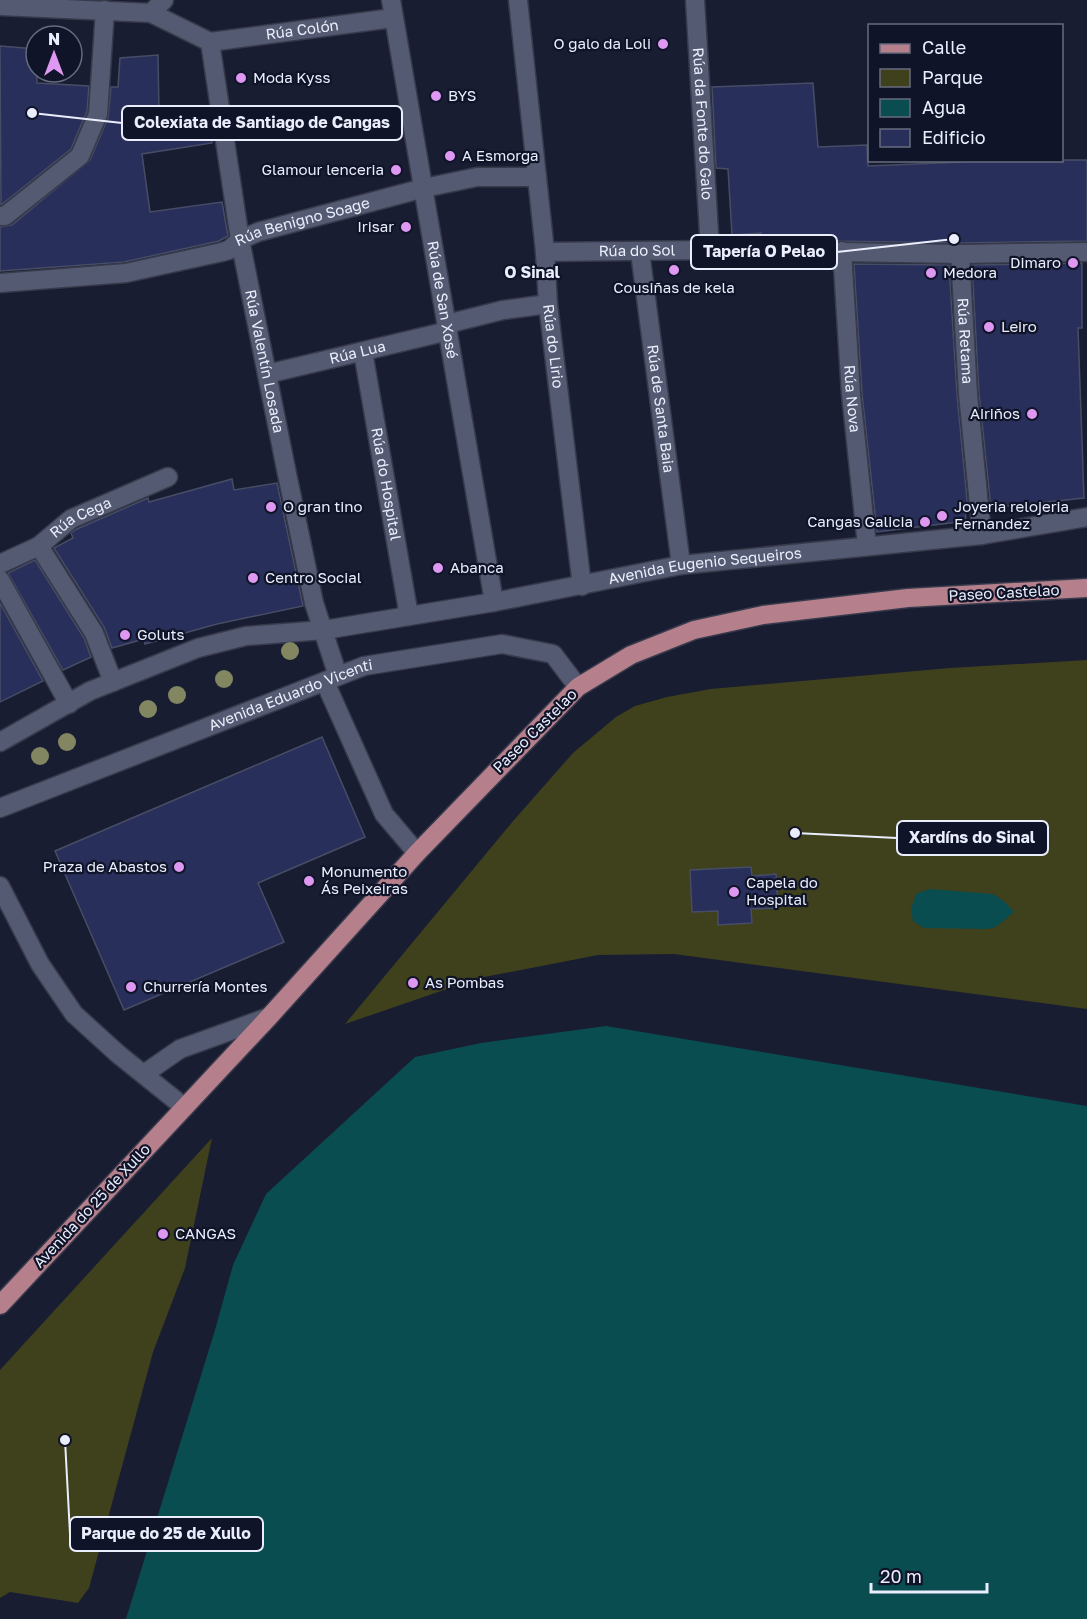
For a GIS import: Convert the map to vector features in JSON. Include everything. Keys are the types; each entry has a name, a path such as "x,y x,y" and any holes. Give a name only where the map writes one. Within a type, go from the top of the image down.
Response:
{"main road":[{"name":"Paseo Castelao","path":"184,1107 417,853 578,687 631,655 694,630 763,615 908,598 1087,588"},
{"name":"Avenida do 25 de Xullo","path":"0,1305 184,1107"}],"street":[{"name":"Rúa do Lirio","path":"518,0 545,252 548,304 582,586"},
{"name":"Rúa da Fonte do Galo","path":"695,0 710,250"},
{"path":"0,6 105,10 157,6 210,42"},
{"name":"Rúa Colón","path":"210,42 392,9"},
{"name":"Rúa de San Xosé","path":"392,9 494,602"},
{"path":"0,216 5,216 80,156 98,114 105,10"},
{"name":"Rúa Valentín Losada","path":"210,42 240,240 314,603 324,630 332,679 384,814 417,853"},
{"name":"Rúa Benigno Soage","path":"0,283 126,273 222,252 258,232 424,188 477,177 537,177"},
{"name":"Rúa do Sol","path":"545,252 710,250 960,254 1087,252"},
{"name":"Rúa Nova","path":"842,251 851,394 867,546"},
{"name":"Rúa de Santa Baia","path":"640,252 681,565"},
{"name":"Rúa Retama","path":"960,254 968,394 982,535"},
{"name":"Rúa Lua","path":"267,374 363,352 502,310 548,304"},
{"name":"Rúa do Hospital","path":"363,352 409,616"},
{"name":"Rúa Cega","path":"0,564 39,546 71,519 168,477"},
{"name":"Avenida Eugenio Sequeiros","path":"0,742 90,691 207,645 246,636 324,630 582,586 681,565 982,535 1087,517"},
{"path":"39,546 94,633 113,682"},
{"path":"0,580 69,704"},
{"name":"Avenida Eduardo Vicenti","path":"0,807 364,666 502,644 553,654 578,687"},
{"path":"0,886 40,964 75,1014 118,1054 184,1107"},
{"path":"144,1074 180,1049 269,1017"}],"green space":[{"path":"1087,660 1087,1009 674,954 598,955 479,978 345,1024 514,820 573,753 616,717 635,706 711,689 950,668"},
{"path":"212,1138 185,1268 153,1352 89,1588 78,1603 10,1592 0,1598 0,1370"}],"water":[{"path":"929,889 993,894 1014,912 996,927 987,929 924,928 913,921 911,909 916,894"},
{"path":"606,1026 1087,1106 1087,1619 126,1619 233,1265 266,1194 415,1057 481,1043"}],"building":[{"path":"0,46 24,48 24,84 89,86 87,111 71,149 1,205"},
{"path":"158,55 159,114 206,106 212,143 142,154 150,212 222,202 228,236 219,241 124,262 0,271 0,227 12,225 90,160 108,118 111,87 118,87 120,58"},
{"path":"813,83 818,147 867,145 868,166 1087,160 1087,241 960,243 761,240 761,233 732,235 728,169 716,168 712,87"},
{"path":"1082,263 1082,328 1078,328 1084,498 991,508 979,393 972,265"},
{"path":"854,264 949,265 957,395 968,510 965,510 966,521 877,532 862,393"},
{"path":"232,479 234,490 277,483 303,606 217,624 145,644 144,639 112,648 104,627 54,548 73,538 71,533 77,529 148,498 149,502"},
{"path":"35,560 84,638 91,657 63,670 8,573"},
{"path":"0,603 43,681 0,702"},
{"name":"Praza de Abastos","path":"322,737 365,837 258,883 284,942 124,1010 55,851"},
{"name":"Capela do Hospital","path":"751,867 752,876 776,874 778,908 751,909 752,923 718,925 718,911 692,912 690,870"}],"place":[{"name":"O galo da Loli","path":"663,44"},
{"name":"Moda Kyss","path":"241,78"},
{"name":"BYS","path":"436,96"},
{"name":"Colexiata de Santiago de Cangas","path":"32,113"},
{"name":"A Esmorga","path":"450,156"},
{"name":"Glamour lenceria","path":"396,170"},
{"name":"Irisar","path":"406,227"},
{"name":"Tapería O Pelao","path":"954,239"},
{"name":"Dimaro","path":"1073,263"},
{"name":"Cousiñas de kela","path":"674,270"},
{"name":"Medora","path":"931,273"},
{"name":"Leiro","path":"989,327"},
{"name":"Airiños","path":"1032,414"},
{"name":"O gran tino","path":"271,507"},
{"name":"Joyeria relojeria Fernandez","path":"942,516"},
{"name":"Cangas Galicia","path":"925,522"},
{"name":"Abanca","path":"438,568"},
{"name":"Centro Social","path":"253,578"},
{"name":"Goluts","path":"125,635"},
{"name":"Xardíns do Sinal","path":"795,833"},
{"name":"Praza de Abastos","path":"179,867"},
{"name":"Monumento Ás Peixeiras","path":"309,881"},
{"name":"Capela do Hospital","path":"734,892"},
{"name":"As Pombas","path":"413,983"},
{"name":"Churrería Montes","path":"131,987"},
{"name":"CANGAS","path":"163,1234"},
{"name":"Parque do 25 de Xullo","path":"65,1440"}],"district":[{"name":"O Sinal","path":"532,272"}]}
